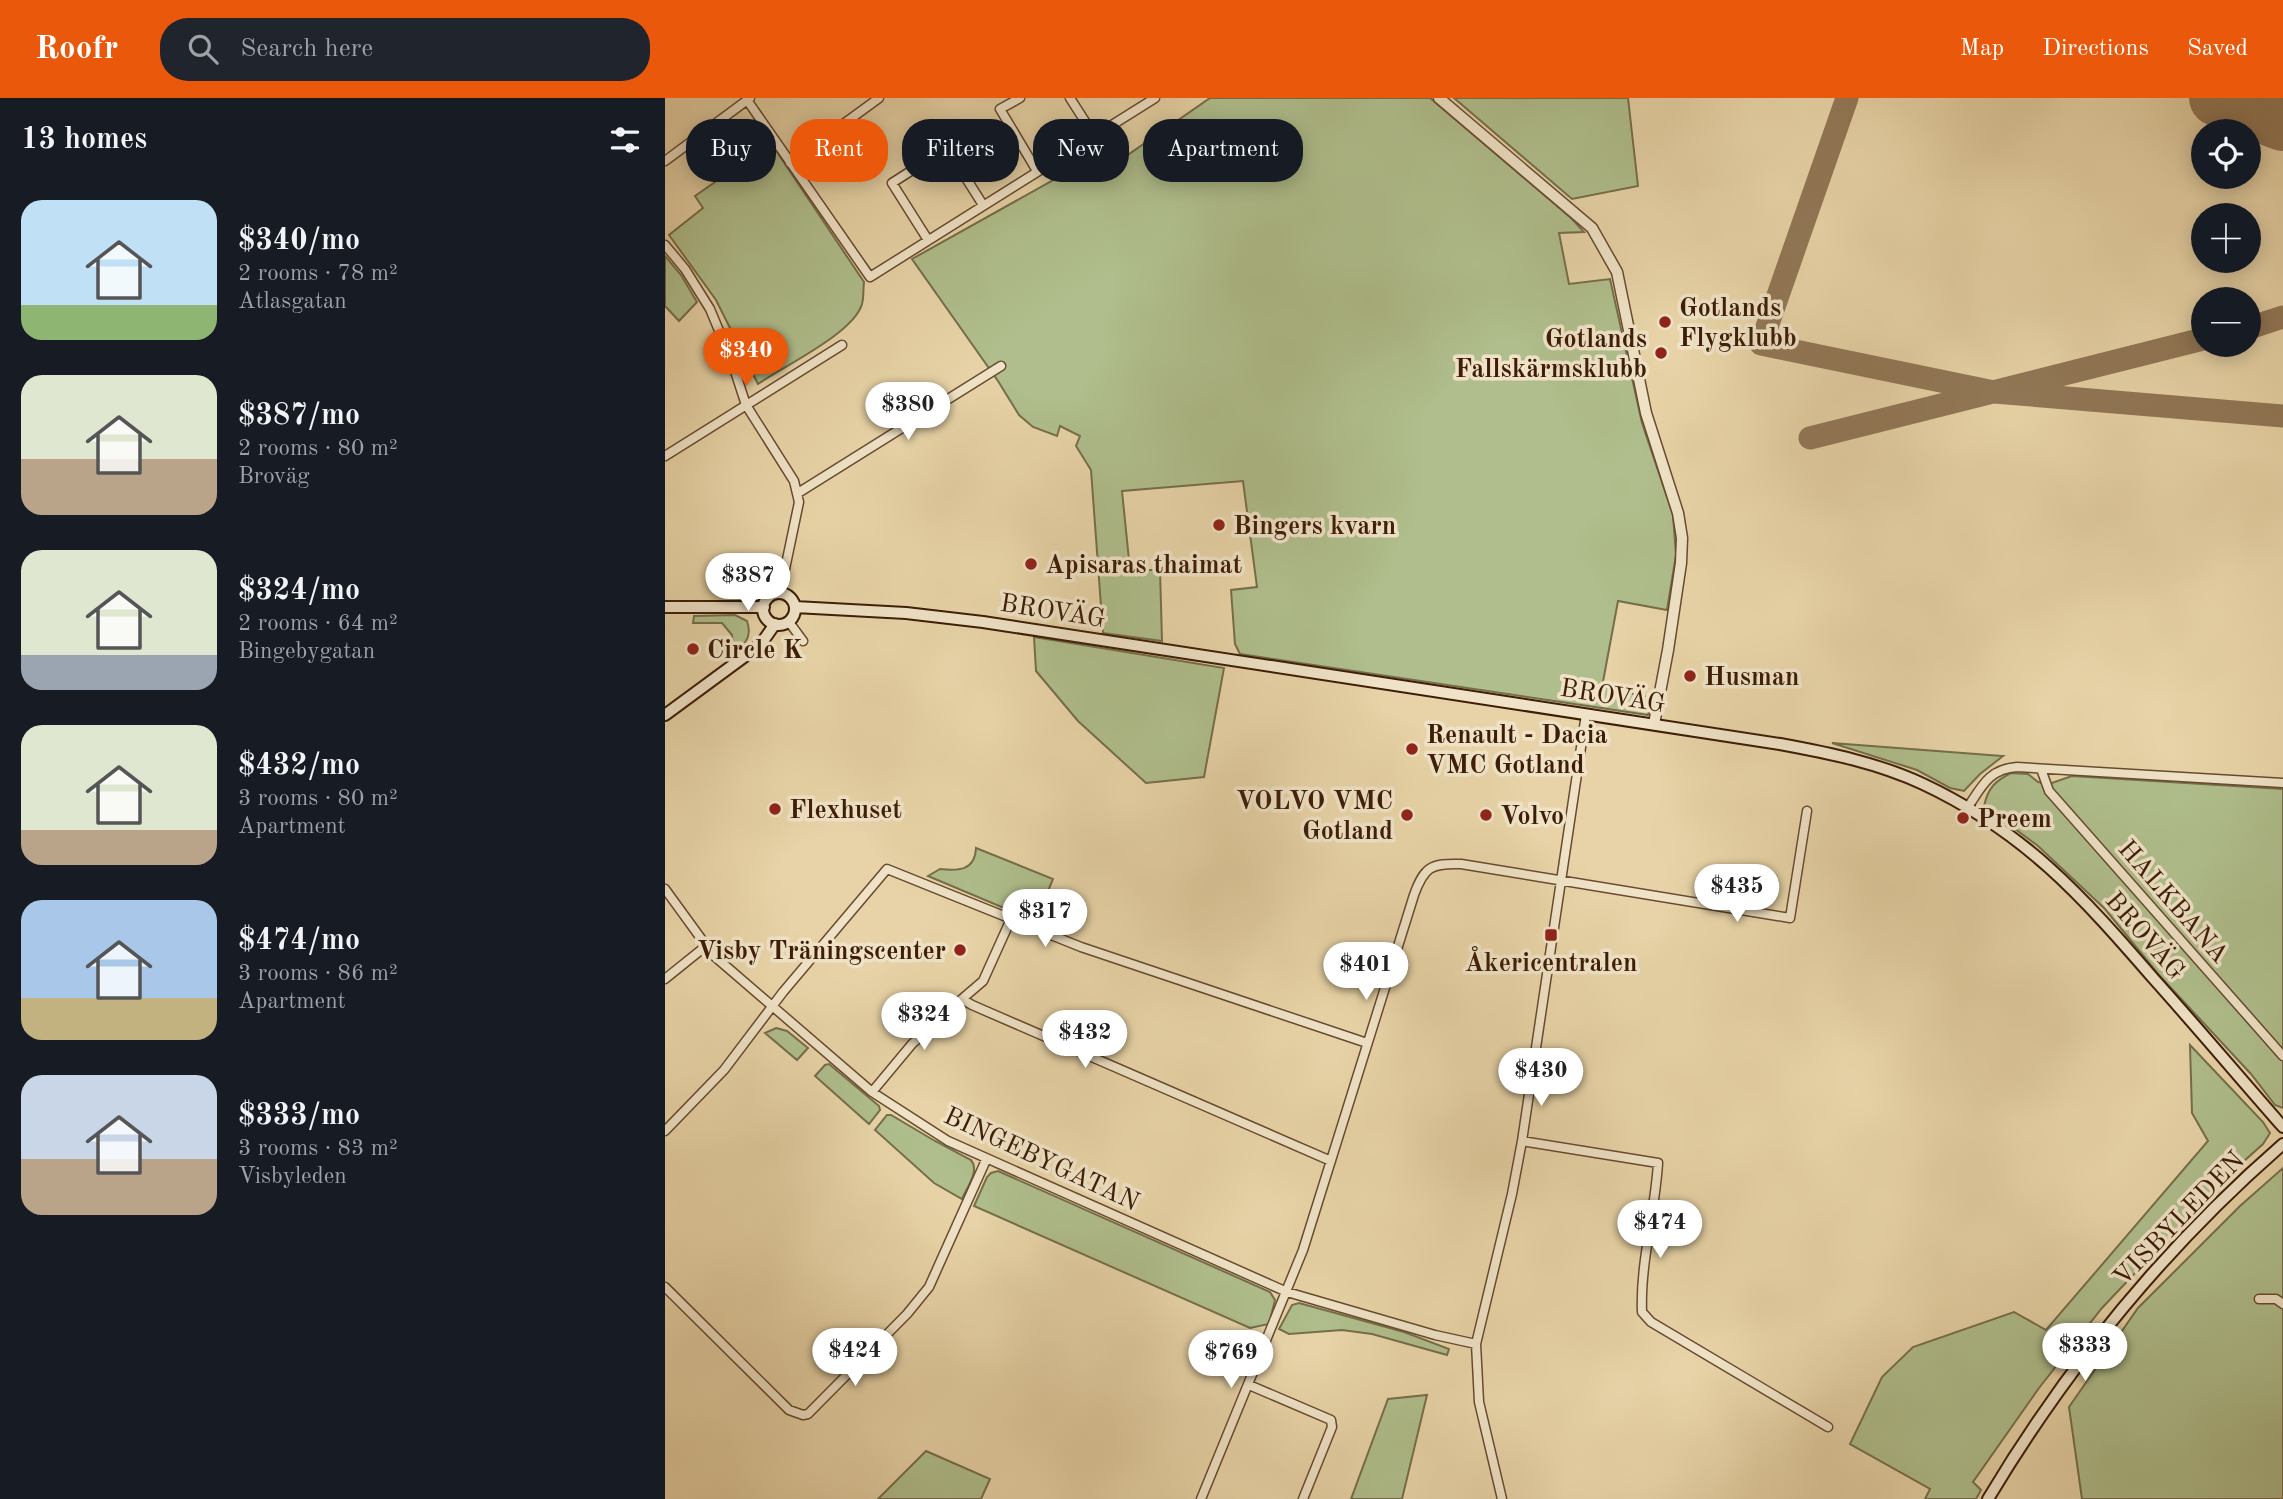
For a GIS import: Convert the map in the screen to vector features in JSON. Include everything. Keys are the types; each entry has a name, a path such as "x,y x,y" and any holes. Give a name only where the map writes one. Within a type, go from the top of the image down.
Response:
{"main road":[{"path":"780,593 790,597 795,607 789,622 775,624 767,619 764,607 769,597 780,593"},
{"path":"665,607 764,607"},
{"name":"BROVÄG","path":"795,607 876,610 946,617 1654,724 1834,754 1905,776 1968,807 2024,845 2054,870 2090,905 2283,1127"},
{"path":"665,715 752,651 775,624"},
{"name":"VISBYLEDEN","path":"1988,1499 2043,1414 2115,1318 2203,1219 2283,1144"}],"street":[{"path":"851,119 880,98"},
{"path":"1020,98 1000,109 1033,164"},
{"path":"1070,98 1083,119"},
{"path":"1123,119 1155,98"},
{"path":"1439,98 1592,228 1617,272 1646,413 1678,513 1682,538 1668,650 1654,724"},
{"path":"665,161 748,99 790,163"},
{"path":"928,240 892,183 947,148 983,205"},
{"path":"803,182 870,277 1033,174"},
{"path":"665,245 685,269 710,309 746,405 794,481 798,493 799,502 780,593"},
{"path":"665,456 842,345"},
{"path":"798,493 1001,366"},
{"path":"789,622 803,641"},
{"path":"1502,1499 1479,1402 1476,1344 1522,1141 1559,879 1586,714"},
{"path":"1968,807 1985,782 1999,770 2017,767 2283,783"},
{"name":"HALKBANA","path":"2041,769 2049,791 2283,1056"},
{"path":"1201,1499 1287,1292 1423,874 1443,864 1461,864 1790,918 1807,811"},
{"path":"665,1130 724,1070 772,1007 887,869 1081,947 1367,1043"},
{"name":"BINGEBYGATAN","path":"665,889 706,946 772,1007 872,1092 921,1125 986,1160 1287,1292 1476,1344"},
{"path":"872,1092 912,1044 983,981 1011,919"},
{"path":"665,979 706,946"},
{"path":"962,999 1331,1161"},
{"path":"1522,1141 1658,1163 1643,1280 1642,1312 1651,1322 1828,1427"},
{"path":"665,1287 789,1410 803,1415 869,1353 913,1308 929,1287 986,1160"},
{"path":"2259,1299 2276,1299 2283,1304"},
{"path":"1249,1385 1331,1420 1332,1427 1303,1499"}],"green space":[{"path":"1210,98 1430,98 1584,232 1559,233 1569,284 1610,279 1642,423 1673,515 1676,555 1667,610 1618,601 1602,687 1652,698 1648,715 1240,654 1235,644 1231,590 1257,587 1243,481 1122,491 1130,570 1160,570 1162,641 1103,633 1091,470 1076,446 1080,436 1060,426 1057,436 1033,427 1019,415 912,259 1050,182 1129,182 1129,154 1143,144 1143,182 1303,182 1303,119 1180,119"},
{"path":"1454,98 1628,98 1638,186 1572,199"},
{"path":"776,150 790,171 790,182 797,182 864,282 862,304 856,315 817,348 758,384 716,300 669,235 703,208 695,196 715,182 776,182"},
{"path":"665,256 681,275 697,302 679,321 665,306"},
{"path":"735,615 747,621 749,634 744,643 726,659 725,656 733,645 732,635 722,623 693,623 694,616"},
{"path":"1034,637 1224,668 1204,777 1146,783 1078,721 1036,671"},
{"path":"1832,743 2003,756 1964,791 1950,788 1917,770"},
{"path":"2011,773 2028,774 2038,782 2049,784 2072,776 2283,789 2283,1108 2275,1105 2251,1074 2159,975 2105,909 2038,846 1984,806 1993,786"},
{"path":"976,848 1053,879 1038,915 1030,919 928,876 940,869 964,868 975,856"},
{"path":"776,1028 787,1031 808,1048 797,1060 765,1033"},
{"path":"2190,1045 2263,1122 2270,1133 2263,1144 2224,1179 2102,1308 2039,1388 1973,1482 1981,1490 1976,1499 1925,1499 1930,1489 1850,1444 1882,1377 1913,1347 2014,1312 2046,1330 2208,1141 2192,1113"},
{"path":"829,1064 879,1106 880,1110 869,1124 815,1076"},
{"path":"887,1115 971,1160 973,1174 962,1199 934,1183 875,1130"},
{"path":"2283,1168 2283,1499 2082,1499 2069,1407 2138,1308 2240,1206"},
{"path":"998,1171 1270,1292 1275,1300 1269,1324 1250,1328 974,1206 987,1177"},
{"path":"1299,1303 1404,1332 1449,1349 1447,1355 1372,1334 1342,1330 1289,1334 1279,1329 1292,1305"},
{"path":"1427,1395 1402,1499 1351,1499 1388,1399"},
{"path":"926,1451 990,1479 981,1499 878,1499"}],"taxiway":[{"path":"1847,98 1761,344 1994,392 2283,416"},
{"path":"2261,324 2283,317"},
{"path":"1810,438 2191,342"}],"runway":[{"path":"2217,98 2283,123"}],"place":[{"name":"Gotlands Flygklubb","path":"1665,322"},
{"name":"Gotlands Fallskärmsklubb","path":"1661,353"},
{"name":"Bingers kvarn","path":"1219,525"},
{"name":"Apisaras thaimat","path":"1031,564"},
{"name":"Circle K","path":"693,649"},
{"name":"Husman","path":"1690,676"},
{"name":"Renault - Dacia VMC Gotland","path":"1412,749"},
{"name":"Flexhuset","path":"775,809"},
{"name":"VOLVO VMC Gotland","path":"1407,815"},
{"name":"Volvo","path":"1486,815"},
{"name":"Preem","path":"1963,818"},
{"name":"Åkericentralen","path":"1551,935"},
{"name":"Visby Träningscenter","path":"960,950"}]}
